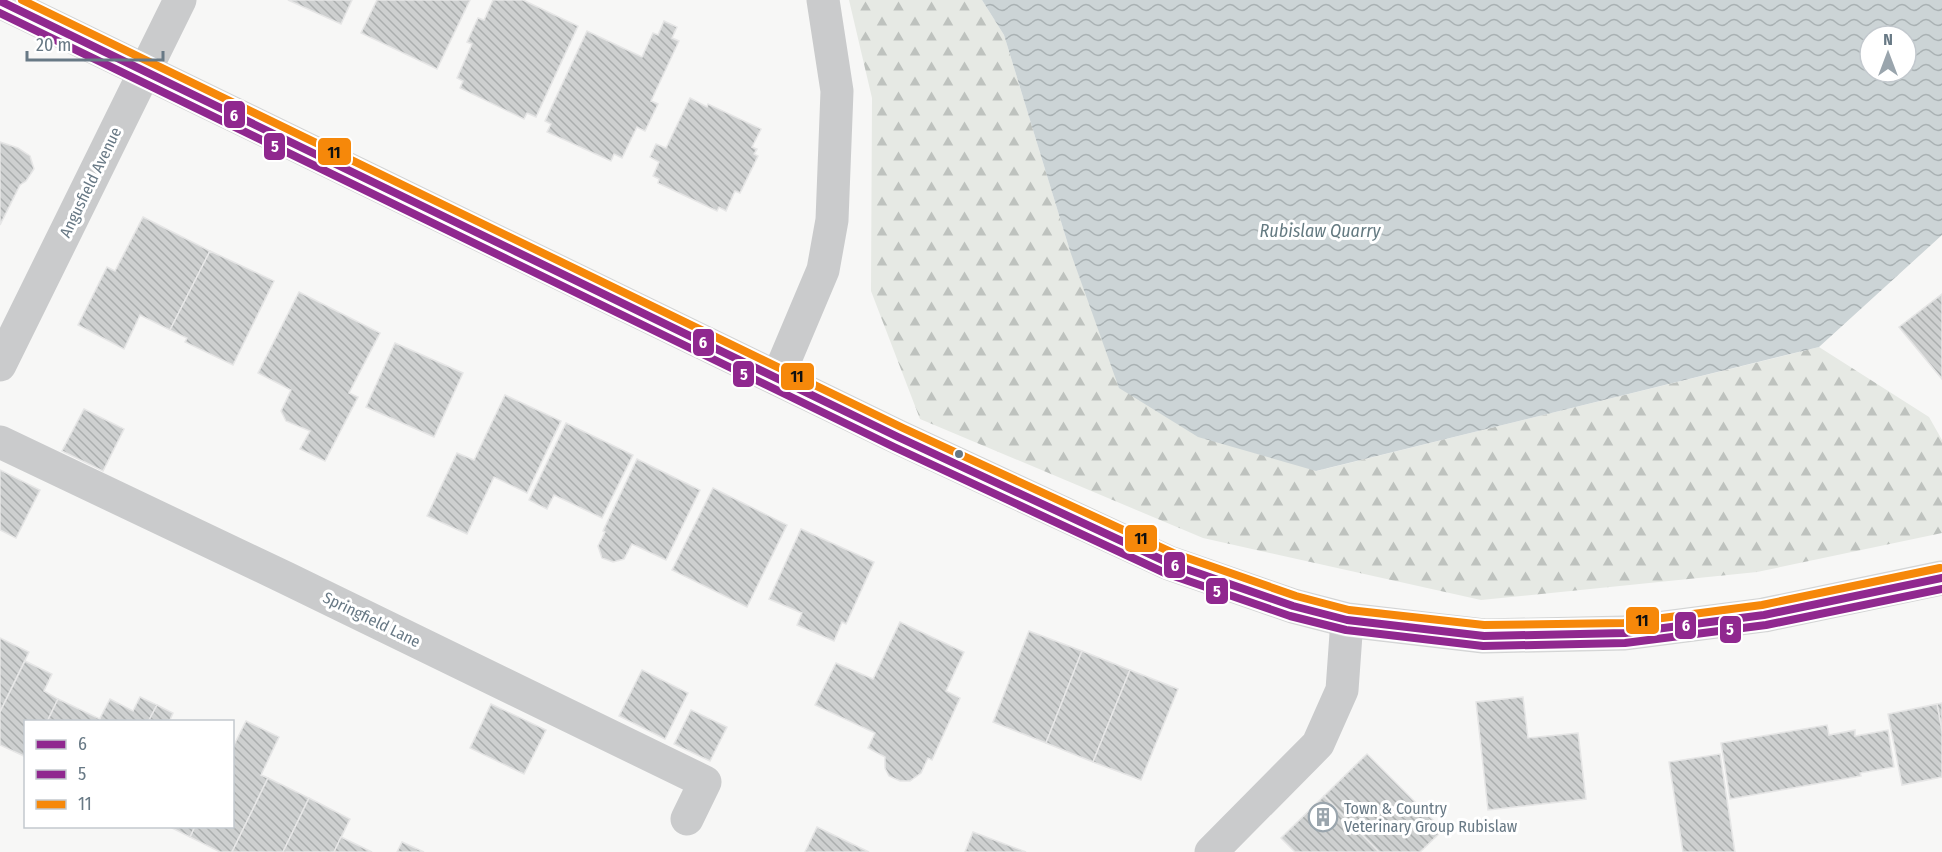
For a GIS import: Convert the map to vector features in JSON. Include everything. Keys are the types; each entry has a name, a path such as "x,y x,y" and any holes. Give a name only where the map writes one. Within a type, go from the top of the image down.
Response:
{"main road":[{"path":"0,1 898,437 1169,563 1293,606 1347,620 1484,636 1625,633 1764,615 1942,578"}],"street":[{"name":"Angusfield Avenue","path":"0,365 180,0"},
{"path":"777,379 823,270 832,220 837,91 823,0"},
{"name":"Springfield Lane","path":"0,442 705,782 687,819"},
{"path":"1211,852 1318,744 1342,690 1347,620"}],"green space":[{"path":"849,0 982,0 1004,35 1070,251 1317,471 1819,347 1929,417 1942,440 1942,533 1757,572 1481,600 1203,538 920,419 871,291 872,98"}],"water":[{"name":"Rubislaw Quarry","path":"982,0 1942,0 1942,235 1819,347 1316,471 1198,437 1119,388 1070,251 1004,35"}],"building":[{"path":"288,0 352,0 341,24"},
{"path":"377,0 470,0 437,69 361,33"},
{"path":"493,0 523,0 578,26 536,117 527,113 524,119 460,88 463,81 457,78 472,44 467,42 478,18 484,20"},
{"path":"664,21 677,27 672,38 679,41 651,101 658,104 645,131 637,127 622,158 614,154 611,161 547,132 551,124 545,121 587,31 642,57 653,33 658,35"},
{"path":"690,98 761,129 752,147 757,149 754,154 758,156 740,193 735,191 726,211 719,207 717,211 658,183 659,179 653,176 659,162 650,157 656,144 666,148"},
{"path":"0,142 18,148 30,156 34,169 26,181 20,185 0,225"},
{"path":"143,217 210,251 170,330 140,315 124,349 78,325 107,267 115,271"},
{"path":"210,251 274,281 233,365 185,342 187,338 170,330"},
{"path":"299,292 380,333 349,393 358,397 325,461 300,449 310,431 286,421 281,411 291,390 258,373"},
{"path":"1942,294 1942,379 1899,327"},
{"path":"395,343 463,373 434,437 366,407"},
{"path":"505,395 561,421 527,493 494,477 467,534 427,516 457,453 474,460"},
{"path":"84,409 124,429 103,471 62,451"},
{"path":"566,423 633,455 602,518 554,495 547,509 529,500"},
{"path":"637,459 700,490 666,560 632,544 624,559 613,562 602,558 598,546"},
{"path":"0,470 40,490 16,538 0,530"},
{"path":"713,488 787,525 747,607 672,570"},
{"path":"801,529 874,562 846,624 842,622 834,641 797,625 802,613 769,599"},
{"path":"900,622 964,652 946,691 960,698 932,760 928,758 921,773 910,781 900,781 889,776 885,768 885,757 868,748 875,733 815,705 836,663 873,679"},
{"path":"1029,631 1082,651 1046,743 993,722"},
{"path":"0,638 29,652 0,712"},
{"path":"1082,651 1130,670 1093,762 1046,743"},
{"path":"25,661 52,674 44,691 58,699 48,720 24,720 24,756 0,745 0,712"},
{"path":"642,670 688,693 665,739 619,716"},
{"path":"1130,670 1178,689 1141,780 1093,762"},
{"path":"140,697 157,705 149,720 99,720 110,699 133,711"},
{"path":"1523,697 1528,738 1578,733 1586,799 1488,810 1476,702"},
{"path":"58,699 100,719 99,720 48,720"},
{"path":"1942,703 1942,731 1937,704"},
{"path":"491,704 546,730 524,774 470,748"},
{"path":"1937,704 1942,731 1942,777 1902,785 1888,714"},
{"path":"157,705 173,713 170,720 149,720"},
{"path":"691,710 727,727 710,761 674,744"},
{"path":"246,721 279,737 261,775 268,778 232,852 220,852 190,837 194,828 234,828 234,745"},
{"path":"1827,725 1829,735 1855,730 1855,736 1888,730 1894,767 1860,773 1861,776 1730,799 1721,743"},
{"path":"1367,754 1443,830 1420,852 1379,852 1324,796"},
{"path":"1720,754 1735,852 1683,852 1669,762"},
{"path":"268,778 309,798 283,852 232,852"},
{"name":"Town & Country Veterinary Group Rubislaw","path":"1324,796 1379,852 1295,852 1281,838"},
{"path":"309,798 350,819 334,852 283,852"},
{"path":"817,827 869,852 805,852"},
{"path":"172,828 194,828 190,837"},
{"path":"973,832 1026,852 965,852"},
{"path":"341,837 372,852 334,852"},
{"path":"402,842 424,852 397,852"}],"transit line":[{"name":"11","path":"22,0 903,428 1173,553 1296,596 1349,610 1484,625 1624,623 1762,605 1940,568"},
{"name":"6","path":"0,1 898,437 1169,563 1293,606 1347,620 1484,636 1625,633 1764,615 1942,578"},
{"name":"5","path":"0,13 894,447 1165,573 1290,616 1346,630 1483,646 1625,643 1766,625 1942,589"}],"place":[{"name":"Town & Country Veterinary Group Rubislaw","path":"1323,817"}]}
